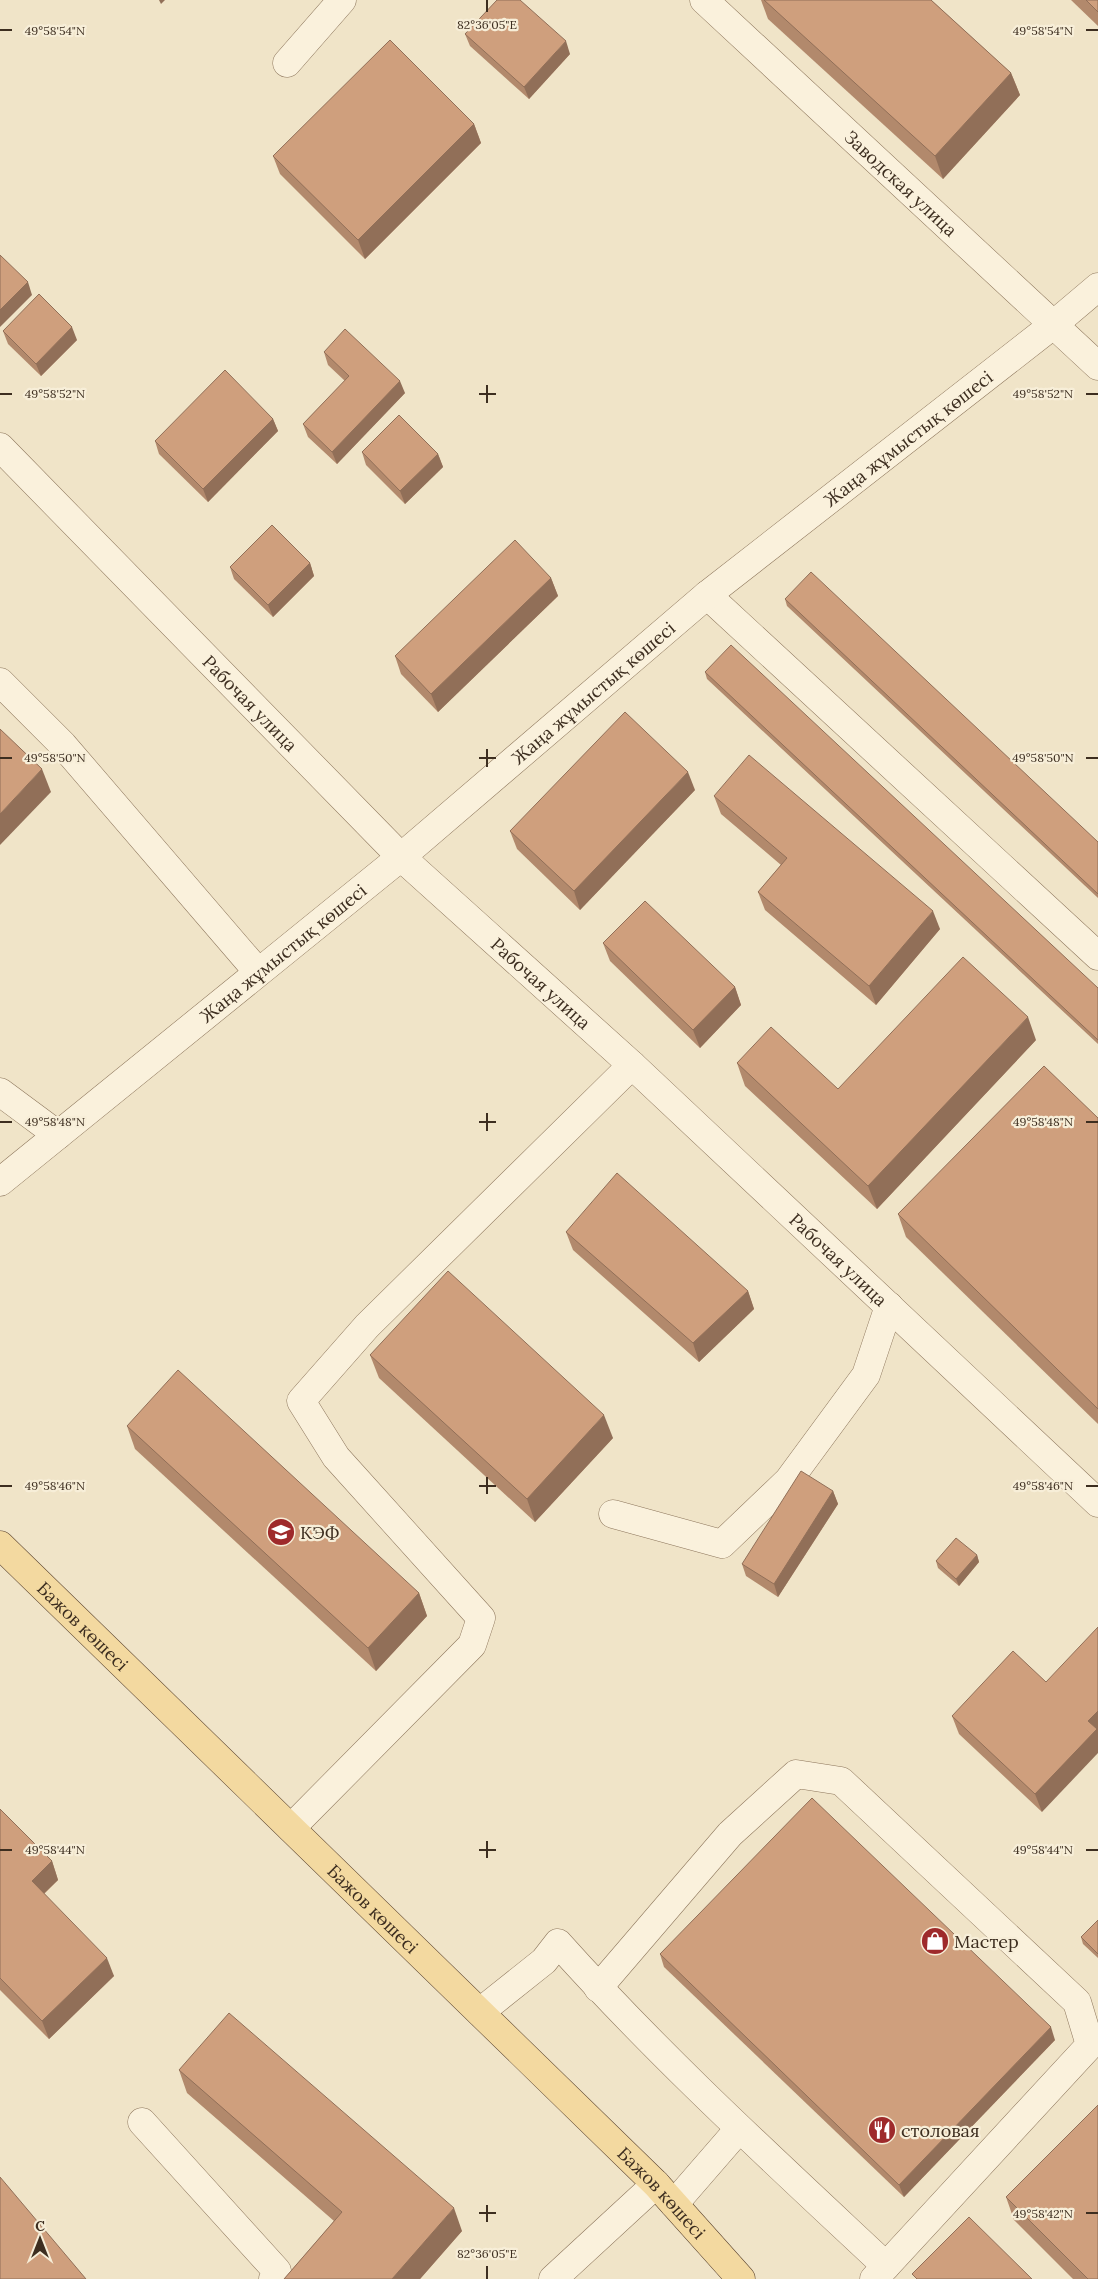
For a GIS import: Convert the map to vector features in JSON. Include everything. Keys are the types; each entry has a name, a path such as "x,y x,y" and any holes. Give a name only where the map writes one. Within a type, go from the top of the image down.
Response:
{"main road":[{"name":"Бажов көшесі","path":"0,1545 656,2184 741,2279"}],"street":[{"path":"287,63 342,0"},
{"name":"Заводская улица","path":"704,0 1098,366"},
{"name":"Жаңа жұмыстық көшесі","path":"0,1182 401,857 706,595 1053,325 1098,287"},
{"name":"Рабочая улица","path":"0,447 401,857 632,1065 1098,1503"},
{"path":"706,595 1098,956"},
{"path":"0,682 63,744 258,972"},
{"path":"290,1828 472,1645 481,1618 336,1457 302,1401 367,1326 632,1065"},
{"path":"0,1092 58,1135"},
{"path":"613,1514 722,1544 788,1481 866,1375 889,1306"},
{"path":"480,2012 544,1962 558,1943 598,1988 880,2272 1090,2045 1076,2002 841,1781 796,1774 730,1834 598,1988"},
{"path":"142,2122 277,2271 274,2279"},
{"path":"674,2204 739,2128"},
{"path":"569,2274 656,2184"}],"building":[{"path":"497,0 520,0 566,41 524,87 465,34"},
{"path":"764,0 931,0 1011,73 935,156"},
{"path":"1086,0 1098,0 1098,12"},
{"path":"390,40 474,124 358,240 273,156"},
{"path":"0,255 28,282 0,310"},
{"path":"39,294 72,327 36,364 3,331"},
{"path":"345,329 400,381 332,452 303,424 349,376 324,352"},
{"path":"225,370 273,419 203,489 155,441"},
{"path":"399,415 438,454 400,491 362,452"},
{"path":"272,525 310,563 268,605 230,567"},
{"path":"515,540 551,578 431,694 395,656"},
{"path":"811,572 1098,842 1098,894 785,599"},
{"path":"731,645 1098,988 1098,1040 705,672"},
{"path":"625,712 688,772 574,891 510,831"},
{"path":"0,729 42,769 0,814"},
{"path":"749,755 933,911 869,986 758,892 787,858 714,796"},
{"path":"645,901 735,987 693,1030 603,943"},
{"path":"963,957 1028,1017 868,1186 737,1063 771,1027 838,1089"},
{"path":"1044,1066 1098,1118 1098,1409 898,1214"},
{"path":"617,1173 748,1291 693,1343 566,1232"},
{"path":"448,1271 604,1415 527,1499 370,1355"},
{"name":"КЭФ","path":"178,1370 419,1593 368,1648 127,1426"},
{"path":"801,1471 833,1491 774,1584 742,1564"},
{"path":"956,1538 977,1555 956,1579 936,1561"},
{"path":"1098,1627 1098,1711 1088,1721 1097,1729 1035,1794 952,1716 1013,1651 1046,1682"},
{"path":"812,1798 1051,2027 899,2185 660,1954"},
{"path":"0,1809 52,1861 32,1881 107,1958 42,2021 0,1978"},
{"path":"1098,1920 1098,1954 1081,1937"},
{"path":"229,2013 454,2208 392,2279 284,2279 342,2212 179,2070"},
{"path":"1098,2105 1098,2279 1088,2279 1006,2197"},
{"path":"0,2177 86,2279 0,2279"},
{"path":"969,2217 1032,2279 917,2279 912,2274"}],"place":[{"name":"КЭФ","path":"281,1532"},
{"name":"Мастер","path":"935,1941"},
{"name":"столовая","path":"882,2130"}]}
